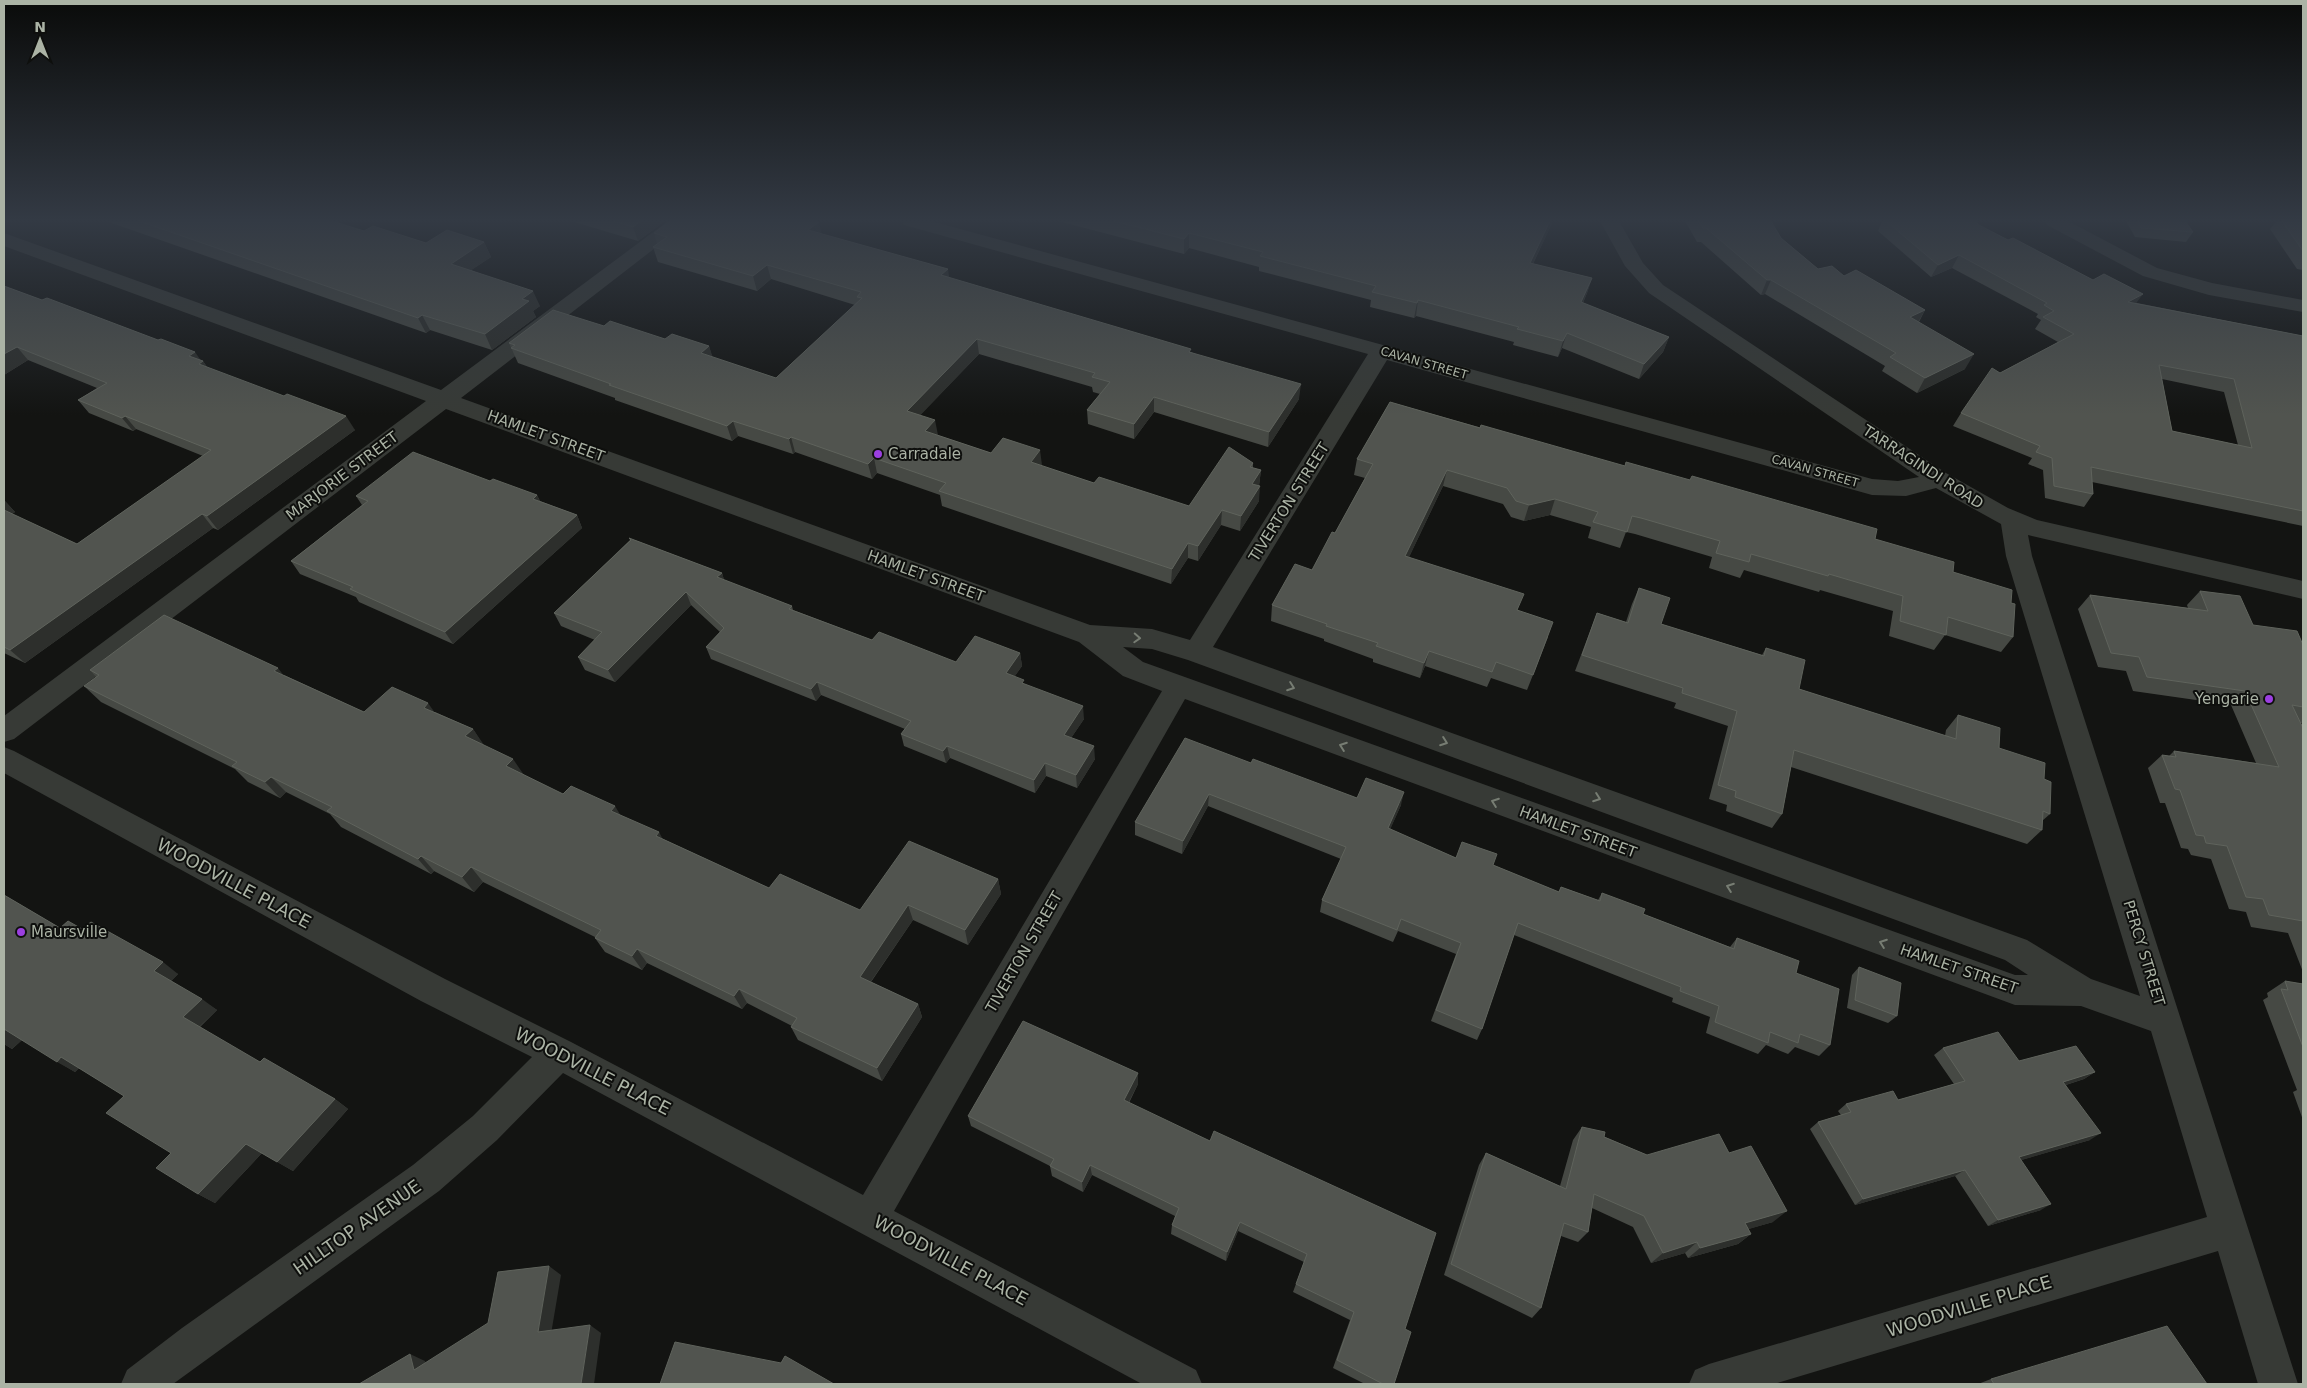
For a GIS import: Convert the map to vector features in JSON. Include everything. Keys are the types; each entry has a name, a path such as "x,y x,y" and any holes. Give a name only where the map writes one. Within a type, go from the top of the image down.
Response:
{"street":[{"name":"HAMLET STREET","path":"133,286 1088,636 1133,669 2014,990 2081,991"},
{"name":"MARJORIE STREET","path":"4,731 594,286"},
{"name":"CAVAN STREET","path":"1145,286 1872,487 1904,490 1938,479"},
{"name":"TARRAGINDI ROAD","path":"1652,286 1938,479 2013,521 2067,536 2303,590"},
{"path":"2198,286 2303,306"},
{"name":"TIVERTON STREET","path":"1196,652 1381,351"},
{"name":"PERCY STREET","path":"2013,521 2019,556 2278,1384"},
{"name":"HAMLET STREET","path":"1088,636 1152,639 1196,652 2016,950 2081,991 2165,1020"},
{"name":"TIVERTON STREET","path":"870,1217 1179,686"},
{"name":"WOODVILLE PLACE","path":"4,759 424,985 559,1053 1182,1384"},
{"name":"HILLTOP AVENUE","path":"141,1384 196,1342 426,1178 485,1128 559,1053"},
{"name":"WOODVILLE PLACE","path":"1709,1384 2229,1229"}],"building":[{"path":"4,286 42,300 47,298 158,340 161,339 195,352 189,356 203,361 199,364 284,396 287,394 346,416 207,516 202,514 10,650 4,647 4,510 77,544 211,450 125,416 122,418 78,400 107,383 17,347 4,354"},
{"path":"325,286 517,286 533,291 522,299 529,301 485,334 422,315 418,318"},
{"path":"839,286 977,286 1191,349 1189,352 1301,384 1269,432 1154,397 1134,424 1087,410 1110,382 1092,377 1095,373 977,339 907,411 935,420 925,431 991,453 1003,438 1040,450 1031,462 1094,483 1099,477 1189,506 1229,447 1253,463 1250,467 1261,470 1252,484 1260,486 1241,516 1222,510 1198,546 1188,543 1172,569 939,491 946,483 874,458 868,464 791,437 789,439 733,421 727,426 609,385 611,384 511,348 515,345 509,343 553,310 604,326 610,321 665,339 672,334 709,346 701,353 776,378 862,298 857,297 861,292"},
{"path":"1376,286 1588,286 1581,302 1669,337 1644,364 1567,333 1563,341 1418,300 1417,303 1372,292"},
{"path":"1781,286 1883,286 1925,310 1910,317 1974,354 1925,378 1890,357 1896,353"},
{"path":"2015,286 2127,286 2143,294 2128,302 2303,336 2303,511 2091,467 2093,494 2054,486 2052,458 2036,452 2040,446 1961,413 1992,368 2000,373 2074,334 2043,317 2054,311 2044,305 2047,303","holes":["2159,365 2234,379 2252,448 2172,431"]},
{"path":"1390,402 1480,428 1481,425 1625,466 1626,462 1690,480 1692,476 1877,529 1875,539 1954,562 1953,572 2012,590 2011,603 2015,604 2013,637 1948,617 1946,635 1900,621 1903,596 1751,554 1749,562 1716,553 1720,541 1641,518 1632,516 1627,532 1593,522 1598,512 1555,499 1529,505 1516,501 1507,488 1447,470 1405,556 1524,594 1517,610 1553,622 1533,675 1496,662 1492,672 1429,651 1424,663 1376,646 1378,643 1326,626 1327,624 1272,605 1295,564 1312,570 1332,532 1335,533 1373,464 1357,459"},
{"path":"413,452 490,481 493,479 537,495 533,499 577,515 445,632 350,589 353,587 291,561 368,501 356,496"},
{"path":"629,538 722,573 717,577 792,606 789,609 872,640 879,632 956,662 975,636 1020,653 1006,673 1024,680 1022,683 1083,706 1064,735 1094,746 1076,775 1045,763 1034,780 947,746 943,751 901,734 911,721 817,682 811,689 706,647 724,628 686,592 608,670 578,657 602,632 554,613 631,540"},
{"path":"1639,588 1670,598 1661,624 1764,656 1766,648 1805,660 1799,689 1956,739 1958,715 2000,728 1999,748 2045,763 2044,779 2051,782 2050,814 2043,811 2042,830 1794,750 1782,814 1735,797 1736,791 1718,785 1737,711 1682,693 1683,688 1582,655 1597,613 1628,623"},
{"path":"2200,591 2240,596 2253,625 2297,631 2303,645 2303,707 2292,705 2303,728 2303,921 2269,915 2263,899 2246,897 2227,846 2206,843 2204,836 2196,835 2180,790 2175,789 2162,755 2176,757 2174,751 2279,767 2245,691 2147,677 2139,657 2111,653 2090,595 2208,611"},
{"path":"164,615 278,668 274,671 364,712 392,687 428,703 424,708 473,729 465,736 513,759 506,766 563,794 571,786 615,806 611,811 659,832 656,836 769,888 780,874 860,910 909,841 998,879 965,930 908,905 860,977 918,1004 877,1068 791,1027 797,1018 739,989 734,996 637,949 632,956 595,938 601,930 471,867 462,877 421,856 418,859 327,811 332,807 271,777 265,782 232,766 237,762 84,686 99,675 90,670"},
{"path":"1185,738 1251,763 1253,759 1357,798 1366,778 1404,792 1388,828 1456,858 1462,842 1497,854 1493,865 1559,892 1561,887 1600,901 1602,893 1645,909 1643,914 1734,949 1737,938 1799,961 1796,973 1839,989 1830,1045 1800,1034 1798,1043 1770,1032 1768,1043 1715,1022 1719,1006 1680,991 1681,987 1518,923 1482,1029 1436,1010 1461,943 1401,919 1397,930 1322,900 1346,847 1209,794 1183,841 1135,822"},
{"path":"4,895 60,928 68,921 82,929 91,922 163,962 154,971 202,999 183,1017 260,1062 264,1058 335,1099 277,1162 246,1144 198,1194 156,1168 171,1153 106,1113 124,1096 61,1057 57,1062 4,1029"},
{"path":"1859,967 1901,983 1897,1016 1855,1000"},
{"path":"2285,981 2303,984 2303,1047 2281,989 2288,990"},
{"path":"1023,1021 1138,1073 1124,1100 1210,1141 1214,1131 1436,1233 1405,1329 1411,1332 1394,1384 1383,1384 1337,1360 1354,1312 1296,1284 1307,1254 1240,1222 1227,1252 1172,1225 1179,1208 1090,1165 1082,1182 1050,1166 1054,1159 968,1116"},
{"path":"1998,1032 2019,1061 2076,1046 2095,1072 2063,1082 2101,1133 2019,1157 2051,1204 1998,1220 1965,1170 1863,1199 1818,1122 1851,1112 1846,1104 1893,1091 1898,1100 1965,1081 1943,1048"},
{"path":"1582,1127 1605,1132 1604,1137 1647,1155 1719,1134 1729,1153 1751,1146 1787,1211 1745,1223 1751,1234 1700,1248 1697,1242 1663,1253 1644,1216 1594,1194 1588,1232 1564,1223 1541,1308 1451,1264 1486,1153 1566,1189"},
{"path":"549,1266 538,1332 590,1325 581,1384 359,1384 410,1354 414,1370 488,1323 498,1272"},
{"path":"2167,1326 2207,1384 1994,1384 1991,1379"},
{"path":"675,1342 781,1363 785,1356 834,1384 660,1384"}],"place":[{"name":"Carradale","path":"878,454"},
{"name":"Yengarie","path":"2269,699"},
{"name":"Maursville","path":"21,932"}]}
